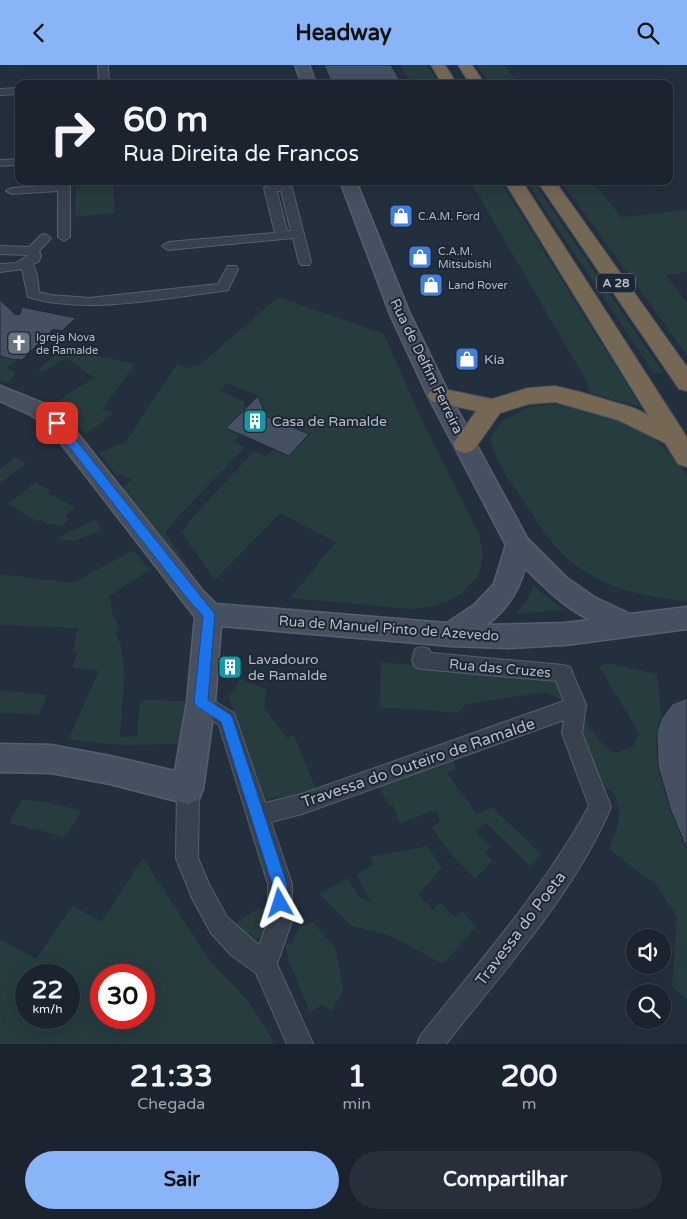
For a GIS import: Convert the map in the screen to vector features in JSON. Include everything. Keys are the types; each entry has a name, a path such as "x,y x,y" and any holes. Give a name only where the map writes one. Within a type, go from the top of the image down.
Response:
{"highway":[{"path":"438,65 447,80"},
{"path":"465,65 475,80"},
{"name":"A 28","path":"517,185 579,284 681,435 687,459"},
{"name":"A 28","path":"549,185 687,384"},
{"path":"439,396 492,407 528,395 555,394 588,401 626,413 681,435"},
{"path":"465,444 492,407"}],"street":[{"path":"103,65 104,80"},
{"path":"302,65 308,80"},
{"path":"0,92 15,91"},
{"path":"0,163 15,161"},
{"name":"Rua de Delfim Ferreira","path":"350,185 400,314 439,396 518,545 558,585 579,600 629,626"},
{"path":"12,191 64,187 64,237"},
{"path":"282,236 270,188 286,188 305,262"},
{"path":"276,215 290,209"},
{"path":"168,246 298,235"},
{"path":"32,251 45,238"},
{"path":"0,268 26,263 35,258 35,253 32,251 2,243"},
{"path":"26,263 31,275 33,294 48,299 89,302 223,287 232,269"},
{"path":"0,393 37,409 54,419 194,598 209,614 201,702 188,789 187,858 201,892 218,925 240,946 265,964 300,1044"},
{"path":"451,635 476,621 501,594 508,583 518,545"},
{"name":"Rua de Manuel Pinto de Azevedo","path":"209,614 451,635 518,637 565,634 687,618"},
{"name":"Rua das Cruzes","path":"422,655 422,661 564,673 576,705 572,733 600,807"},
{"path":"201,702 227,719 280,884 280,921 265,964"},
{"name":"Travessa do Outeiro de Ramalde","path":"258,815 302,804 432,759 562,712 576,705"},
{"path":"0,758 51,759 110,770 188,789"},
{"name":"Travessa do Poeta","path":"430,1044 521,930 557,880 576,852 600,807"}],"green space":[{"path":"401,65 427,65 436,80 410,80"},
{"path":"477,65 504,65 516,80 487,80"},
{"path":"113,185 115,213 75,217 76,187"},
{"path":"472,185 502,185 641,407 590,393 587,382"},
{"path":"529,185 536,185 663,373 654,373"},
{"path":"564,185 596,185 621,217 687,210 687,272 666,275 687,303 687,355"},
{"path":"278,297 384,334 421,418 479,534 483,556 481,568 477,577 462,593 446,602 430,607 412,609 290,598 336,542 280,513 215,580 182,533 192,518 254,451 266,456 273,449 289,456 309,435 261,414 254,403 260,397 227,383 219,391 245,401 244,405 247,408 226,428 241,435 234,442 245,447 165,532 191,571 189,575 121,490 132,479 120,474 117,476 99,453 126,442 177,364 186,368 201,364"},
{"path":"62,348 135,364 102,409 113,412 104,421 85,434 60,404 56,402 94,378 67,358 42,372 38,370"},
{"path":"0,356 16,360 7,368 16,372 9,383 0,380"},
{"path":"554,404 606,415 631,424 642,430 666,450 685,472 687,475 687,601 633,592 599,580 584,571 569,560 552,542 504,473 490,440 502,421 529,407"},
{"path":"15,458 26,463 0,484 0,469"},
{"path":"35,482 51,491 48,493 75,507 65,516 68,520 61,527 53,523 48,525 40,520 38,522 8,504"},
{"path":"95,520 101,530 74,540 57,538"},
{"path":"133,550 150,570 109,596 113,616 119,627 115,633 123,656 124,683 120,737 137,736 140,700 185,701 179,744 119,745 72,740 70,736 99,671 72,667 78,652 73,651 78,628 0,625 0,574 73,583"},
{"path":"533,585 563,610 516,614 527,601"},
{"path":"381,662 538,677 538,680 560,683 565,702 546,692 466,704 458,713 380,707"},
{"path":"608,663 657,674 671,811 687,849 687,1000 672,986 677,916 656,885 609,849 618,825 619,808 614,793 604,785 581,730 585,722 603,745 615,753 633,747 639,733 599,666"},
{"path":"240,679 267,689 264,708 287,738 294,735 317,792 261,800 229,697"},
{"path":"0,690 47,695 39,715 0,713"},
{"path":"451,757 457,768 447,773 477,814 492,807 541,854 531,867 486,823 475,831 490,847 485,853 493,861 475,878 449,852 432,828 440,822 436,810 400,823 393,805 389,806 378,784"},
{"path":"22,799 46,802 81,811 66,837 9,823"},
{"path":"427,846 442,867 418,895 433,910 440,902 455,918 462,911 476,927 443,964 391,936 352,926 320,894 348,878 357,895 371,902 356,874 374,865 370,857"},
{"path":"143,858 211,962 249,1002 275,1044 0,1044 0,939 36,959 73,906 101,922"},
{"path":"272,905 267,929 257,939 235,924 254,911"},
{"path":"313,922 336,949 343,989 332,1011 322,1005 310,1012 288,959 286,944 292,943 299,926"}],"building":[{"path":"324,65 391,65 400,80 330,80"},
{"name":"Igreja Nova de Ramalde","path":"0,300 16,315 20,314 22,307 76,318 62,331 53,329 22,360 11,359 0,356"},
{"name":"Casa de Ramalde","path":"258,396 266,416 309,434 289,456 226,428"},
{"path":"687,698 687,849 671,811 658,766 657,732 661,719 672,704"}],"place":[{"name":"C.A.M. Ford","path":"401,216"},
{"name":"C.A.M. Mitsubishi","path":"420,257"},
{"name":"Land Rover","path":"431,285"},
{"name":"Igreja Nova de Ramalde","path":"19,343"},
{"name":"Kia","path":"467,359"},
{"name":"Casa de Ramalde","path":"255,421"},
{"name":"Lavadouro de Ramalde","path":"230,667"}],"route":[{"path":"57,423 194,598 209,614 201,702 227,719 280,884 280,903"}]}
